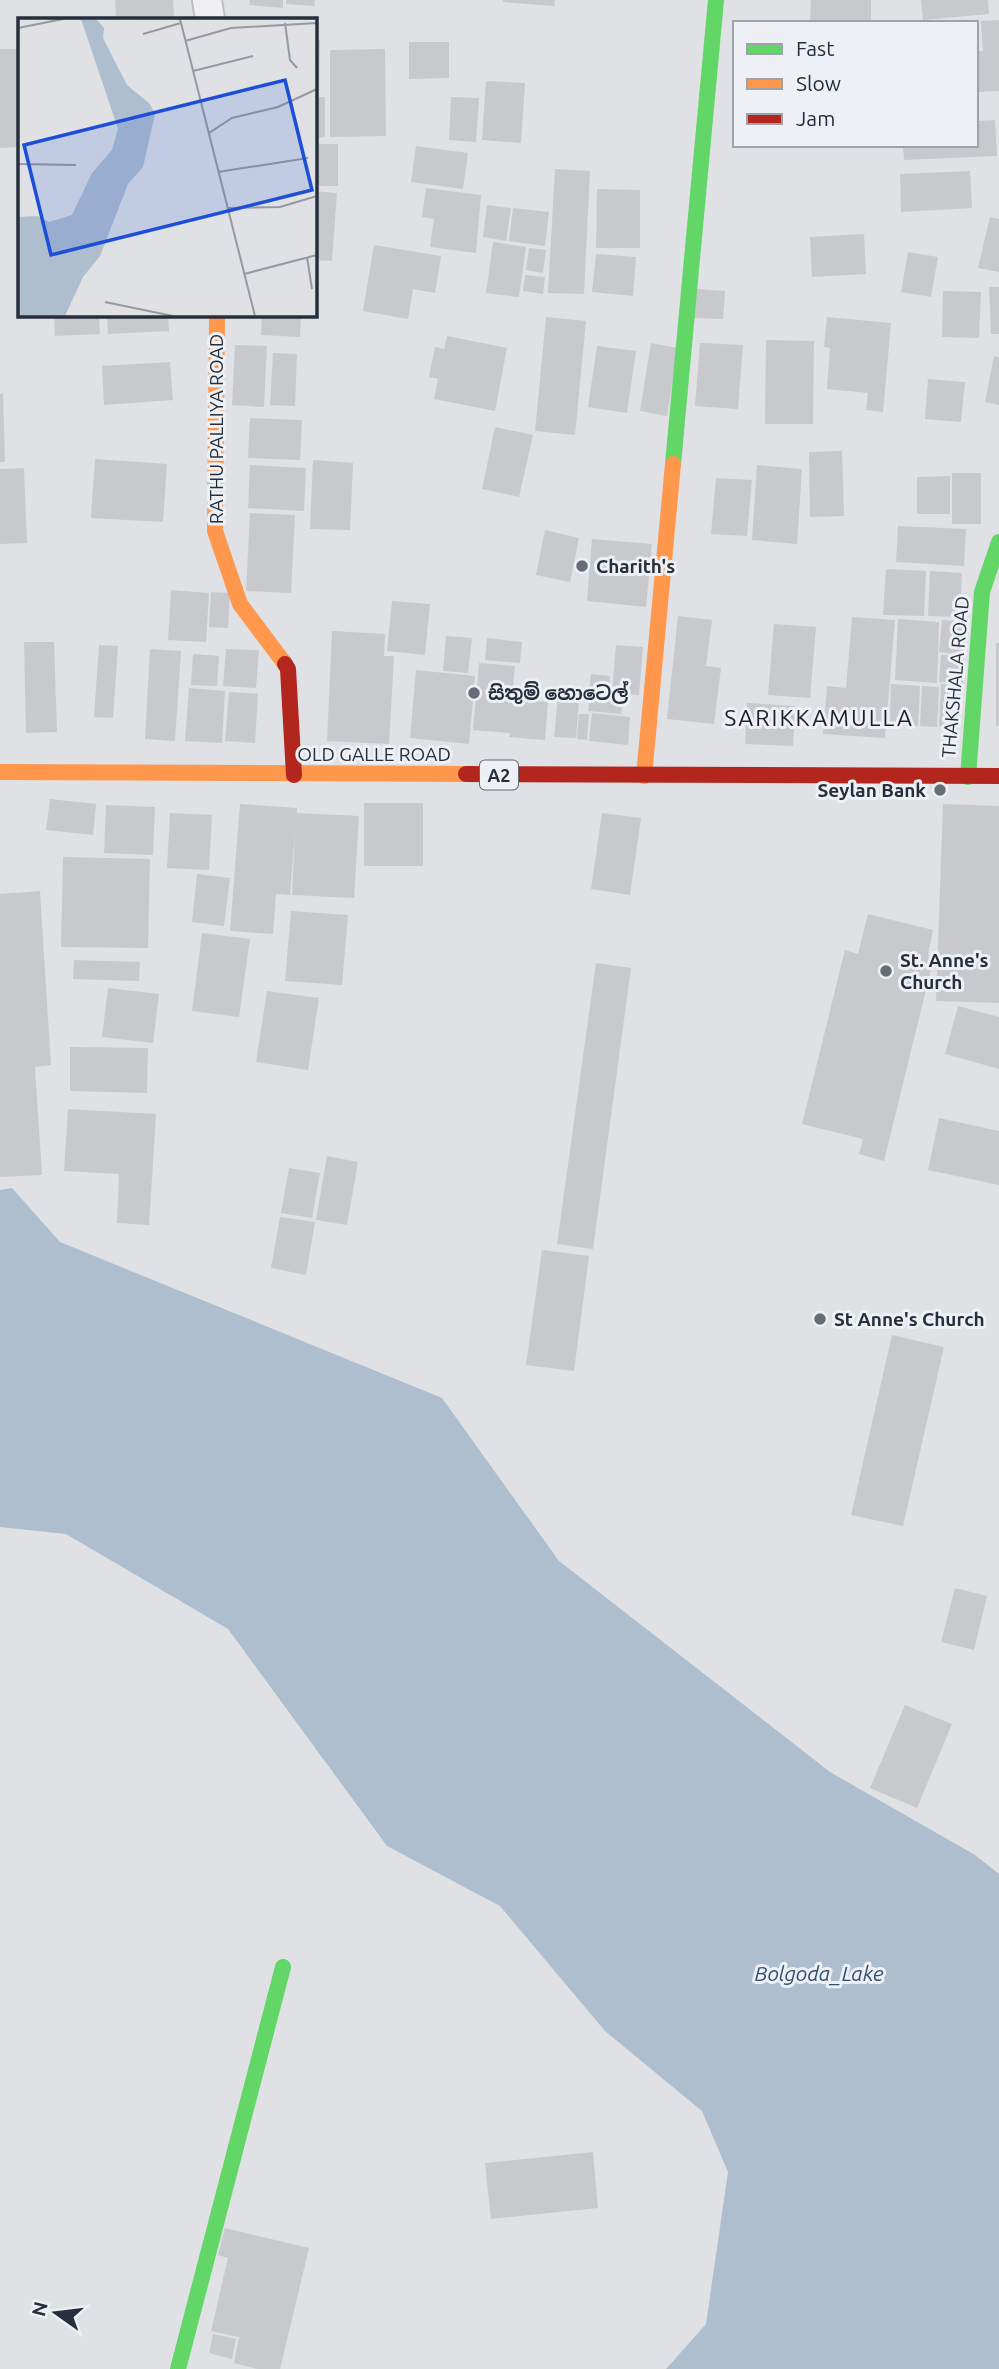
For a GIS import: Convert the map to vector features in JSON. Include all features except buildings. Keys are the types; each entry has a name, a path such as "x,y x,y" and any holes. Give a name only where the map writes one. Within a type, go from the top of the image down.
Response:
{"main road":[{"path":"644,776 716,0"},
{"name":"RATHU PALLIYA ROAD","path":"217,317 215,531 240,604 288,669 295,775"},
{"name":"THAKSHALA ROAD","path":"968,777 982,592 999,542"},
{"name":"OLD GALLE ROAD","path":"0,772 999,776"},
{"path":"178,2369 283,1967"}],"street":[{"path":"207,0 210,18"}],"water":[{"name":"Bolgoda_Lake","path":"12,1188 60,1242 442,1398 559,1561 830,1772 975,1855 999,1874 999,2369 666,2369 706,2324 728,2172 702,2111 605,2031 500,1906 387,1846 228,1629 66,1534 0,1527 0,1190"}],"traffic: fast":[{"path":"673,464 716,0"},
{"path":"968,777 982,592 999,542"},
{"path":"178,2369 283,1967"}],"traffic: slow":[{"path":"217,317 215,531 240,604 285,664"},
{"path":"644,776 673,464"},
{"path":"0,772 466,774"}],"traffic: jam":[{"path":"285,664 288,669 294,775"},
{"path":"466,774 999,776"}],"place":[{"name":"Charith's","path":"582,566"},
{"name":"සිතුම් හොටෙල්","path":"474,693"},
{"name":"Seylan Bank","path":"940,790"},
{"name":"St. Anne's Church","path":"886,971"},
{"name":"St Anne's Church","path":"820,1319"}],"district":[{"name":"SARIKKAMULLA","path":"819,717"}]}
